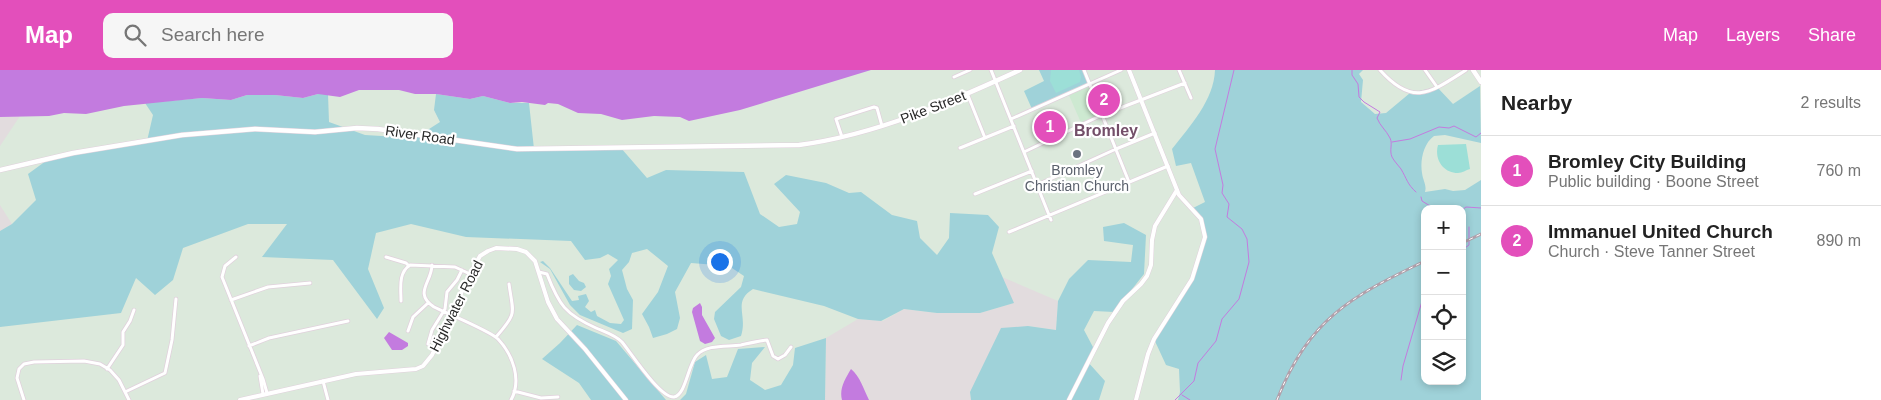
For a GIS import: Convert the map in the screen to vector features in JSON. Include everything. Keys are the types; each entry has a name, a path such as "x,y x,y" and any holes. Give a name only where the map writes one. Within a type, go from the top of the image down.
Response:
{"main road":[{"name":"Pike Street","path":"843,137 882,126 1020,70"},
{"path":"1472,70 1480,78"},
{"name":"River Road","path":"0,170 65,155 182,135 248,129 315,132 378,128 517,149 783,146 820,142 843,137"}],"street":[{"path":"954,77 970,70"},
{"path":"991,70 1050,218"},
{"path":"1084,70 1129,182"},
{"path":"1011,119 1120,70"},
{"path":"1130,70 1177,190 1184,201 1201,219 1205,232 1203,245 1192,279 1154,339 1148,354 1136,400"},
{"path":"1179,70 1191,98"},
{"path":"1380,70 1398,87 1410,93 1425,92 1438,87 1466,70"},
{"path":"1425,70 1438,87"},
{"path":"1024,152 1102,115 1185,83"},
{"path":"967,93 985,138"},
{"path":"843,137 836,119 874,107 877,108 882,126"},
{"path":"960,148 1014,126"},
{"path":"1037,184 1154,134"},
{"path":"1009,232 1050,218 1168,166"},
{"path":"975,194 1032,171"},
{"path":"1068,400 1108,323 1123,302 1147,276 1151,265 1154,226 1177,190"},
{"name":"Highwater Road","path":"240,400 370,372 419,368 432,356 450,315 480,256 488,251 500,248 517,249 526,252 535,261 548,302 557,319 585,349 626,400"},
{"path":"236,257 226,264 222,273 265,394"},
{"path":"386,257 403,262 409,266"},
{"path":"401,301 402,275 409,266 415,264 456,267 470,274"},
{"path":"432,266 432,273 424,288 428,303 496,337 515,370 514,391 511,400"},
{"path":"428,344 432,330 444,312 447,292 457,280 462,270"},
{"path":"539,272 547,274 556,294 569,314 616,337 656,384 666,394 671,396 677,396 681,392 689,367 701,352 712,348 767,340 773,356 778,359 785,355 791,346"},
{"path":"231,300 268,287 310,283"},
{"path":"496,337 511,320 513,314 513,304 508,284"},
{"path":"125,392 164,373 172,340 176,299"},
{"path":"408,332 413,316 428,303"},
{"path":"108,368 122,345 122,332 130,321 134,310"},
{"path":"249,346 269,338 348,321"},
{"path":"24,400 17,375 19,369 27,363 86,361 108,368 117,377 129,400"},
{"path":"323,381 328,400"},
{"path":"514,391 541,398 558,397"}],"shaded area":[{"path":"0,70 871,70 740,110 689,121 680,117 654,116 622,120 601,114 578,113 558,104 510,103 483,96 470,99 436,94 415,94 399,90 359,90 340,97 318,94 303,98 247,95 231,100 202,98 124,106 86,114 64,113 49,116 0,117"},
{"path":"1039,70 1084,70 1089,83 1032,109 1024,91 1044,81"},
{"path":"1051,70 1079,70 1080,82 1056,93 1050,81"},
{"path":"1215,70 1363,70 1359,74 1363,80 1361,102 1375,114 1386,113 1410,93 1437,87 1453,104 1480,86 1481,143 1445,135 1434,136 1427,143 1421,168 1425,192 1445,189 1453,191 1465,190 1481,180 1481,400 1178,400 1180,392 1179,369 1166,365 1154,339 1192,279 1205,232 1201,219 1191,209 1205,202 1191,163 1176,166 1172,149 1200,112 1210,92"},
{"path":"1089,83 1102,115 1082,125 1068,93"},
{"path":"318,94 328,94 329,122 365,135 415,138 440,122 434,110 436,94 470,99 483,96 510,103 529,103 534,149 621,148 647,178 666,170 744,172 760,214 779,227 797,224 800,212 774,184 786,175 826,183 849,193 861,192 892,215 917,221 920,238 937,255 949,238 950,213 988,215 999,227 992,253 1014,303 980,313 937,313 904,309 881,321 858,319 824,306 753,289 743,299 743,328 741,336 729,340 721,336 714,319 715,312 741,287 744,276 729,266 691,263 675,292 680,318 677,329 653,338 642,314 658,292 668,266 647,249 632,253 629,262 622,270 627,289 633,300 632,329 623,333 580,315 570,305 550,269 540,262 543,261 550,268 572,301 579,300 578,296 586,294 589,301 585,307 591,312 595,310 597,316 610,323 621,324 624,320 608,284 611,276 609,269 618,260 608,254 600,258 585,260 571,241 466,237 411,224 376,233 368,269 384,308 377,319 333,260 262,257 287,224 248,224 183,248 173,280 155,295 136,278 121,313 0,327 0,231 12,224 36,200 28,174 50,158 147,141 153,115 145,103 202,98 231,100 247,95 303,98"},
{"path":"20,116 0,146 0,117"},
{"path":"1466,144 1470,169 1458,173 1444,168 1437,155 1438,145"},
{"path":"0,205 12,224 0,231"},
{"path":"1124,223 1146,235 1144,274 1114,312 1094,311 1084,330 1094,349 1087,361 1105,381 1099,400 971,400 970,392 1001,328 1028,326 1056,330 1058,301 1069,279 1088,260 1131,262 1133,245 1104,241 1103,227"},
{"path":"573,274 586,287 581,291 574,290 569,284 569,276"},
{"path":"1002,277 1058,301 1056,330 1028,326 970,391 971,400 825,400 826,338 858,319 883,321 904,309 937,313 980,313 1013,303"},
{"path":"700,303 702,315 715,338 712,342 705,344 700,341 692,312 693,308"},
{"path":"577,325 616,341 666,400 591,400 579,383 542,359"},
{"path":"389,332 408,343 408,346 402,350 392,350 384,338"},
{"path":"826,338 825,400 680,400 686,394 695,362 706,355 712,379 727,377 738,349 765,347 752,363 750,380 765,390 781,385 793,365 795,348"},
{"path":"851,369 859,379 869,400 842,400 842,388"}],"waterway":[{"path":"1175,400 1194,381 1198,363 1216,341 1222,319 1239,299 1249,262 1247,239 1242,229 1227,217 1229,204 1222,193 1223,185 1215,149 1234,70"},
{"path":"1352,70 1352,75 1358,84 1359,97 1380,112 1377,118 1390,138 1392,157 1416,192"},
{"path":"1392,142 1410,139 1439,127 1449,128 1454,126 1476,137 1481,133"},
{"path":"1421,197 1422,201 1428,205"},
{"path":"1466,207 1481,208"},
{"path":"1466,247 1469,245 1469,227"},
{"path":"1401,380 1403,366 1424,295"},
{"path":"1182,395 1190,400"}],"railway":[{"path":"1466,241 1481,234"},
{"path":"1277,400 1289,372 1303,349 1318,330 1354,299 1421,263"}],"place":[{"name":"Immanuel United Church","path":"1104,100"},
{"name":"Bromley City Building","path":"1050,127"},
{"name":"Bromley Christian Church","path":"1077,154"}],"district":[{"name":"Bromley","path":"1106,130"}]}
